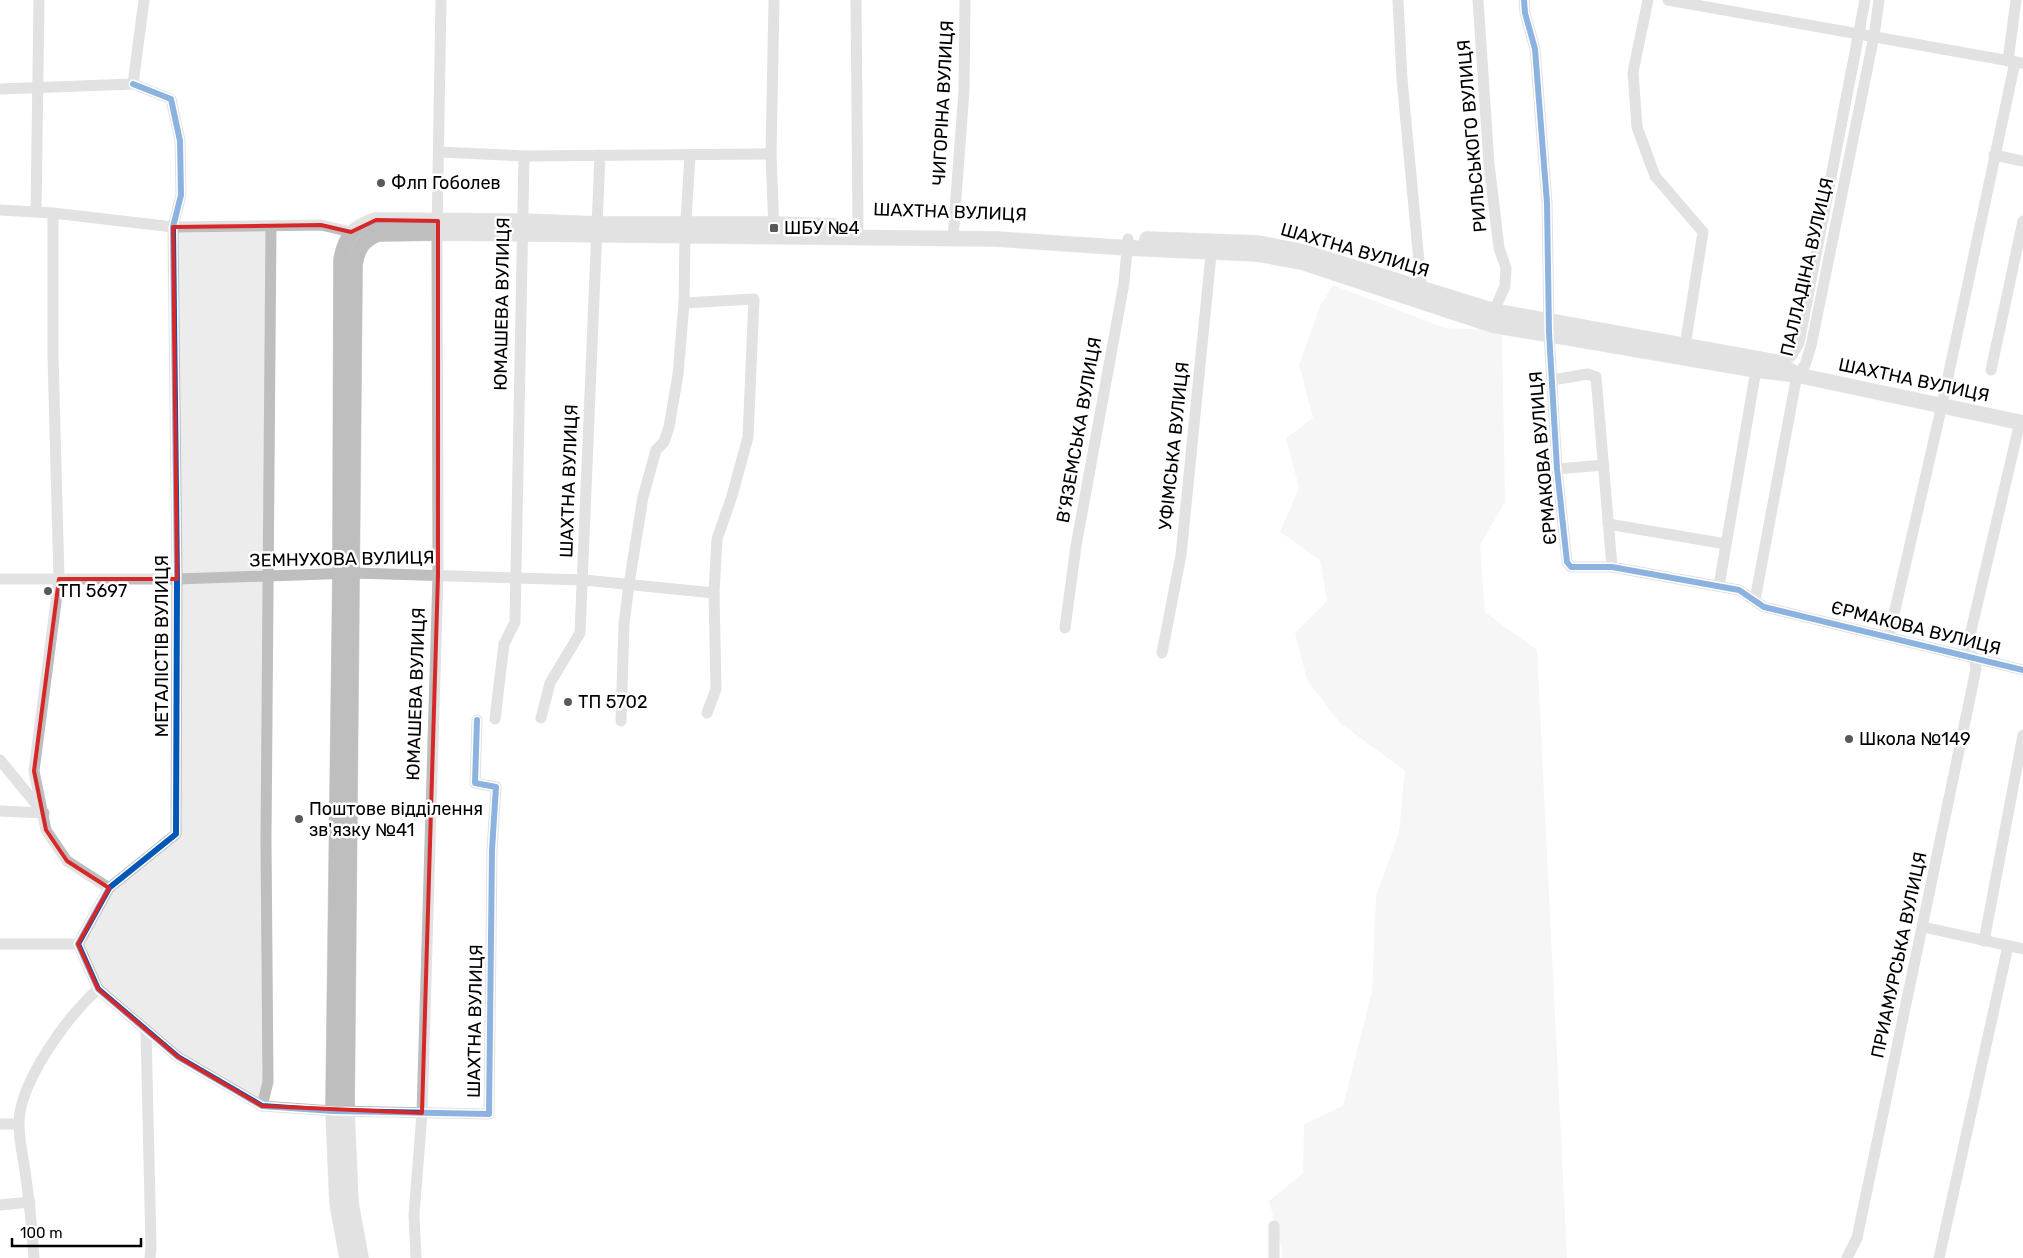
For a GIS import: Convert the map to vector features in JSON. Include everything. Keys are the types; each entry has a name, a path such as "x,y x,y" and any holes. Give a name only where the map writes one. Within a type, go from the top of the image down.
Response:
{"main road":[{"name":"ШАХТНА ВУЛИЦЯ","path":"351,232 363,224 376,220 437,227 597,230 774,230 953,235 1212,247 1258,243 1304,252 1423,296 1493,318 1756,370 1797,375 2022,423"},
{"name":"ШАХТНА ВУЛИЦЯ","path":"347,573 355,264 358,251 364,241 378,234 437,227"},
{"name":"ШАХТНА ВУЛИЦЯ","path":"774,230 858,227 953,235"},
{"path":"347,1258 337,1203 340,1111 347,573 341,260 344,245 351,232"},
{"name":"ШАХТНА ВУЛИЦЯ","path":"1549,329 1685,346 1776,362 1797,375"},
{"path":"340,1111 351,1203 361,1258"}],"street":[{"path":"36,212 39,0"},
{"path":"0,89 133,84 144,0"},
{"name":"ЮМАШЕВА ВУЛИЦЯ","path":"416,1258 414,1215 422,1113 438,575 437,227 441,0"},
{"path":"774,0 771,154 774,230"},
{"path":"856,0 858,227"},
{"name":"ЧИГОРІНА ВУЛИЦЯ","path":"953,235 960,156 965,0"},
{"path":"1398,0 1402,79 1423,296"},
{"name":"РИЛЬСЬКОГО ВУЛИЦЯ","path":"1478,0 1488,164 1499,248 1506,268 1505,286 1493,318"},
{"name":"ЄРМАКОВА ВУЛИЦЯ","path":"1524,0 1524,14 1535,49 1547,203 1549,329 1557,469 1567,562 1571,567 1577,569 1612,567 1738,590 1764,607 2023,670"},
{"path":"1648,0 1634,72 1637,127 1655,176 1703,232 1685,346"},
{"path":"1668,0 2015,62"},
{"path":"1776,362 1792,355 1800,343 1865,0"},
{"name":"ПАЛЛАДІНА ВУЛИЦЯ","path":"1755,600 1797,375 1805,365 1811,346 1874,36 1879,0"},
{"path":"1889,636 1942,405 2015,62 2016,0"},
{"name":"МЕТАЛІСТІВ ВУЛИЦЯ","path":"78,944 109,888 176,834 177,579 173,227 181,195 180,141 171,99 133,84"},
{"path":"439,152 524,156 771,154"},
{"name":"ШАХТНА ВУЛИЦЯ","path":"541,718 550,683 580,633 584,580 586,452 592,378 600,155"},
{"path":"621,721 624,624 628,584 643,497 656,450 664,442 669,427 678,375 684,304 690,155"},
{"path":"1994,155 2023,161"},
{"name":"ЮМАШЕВА ВУЛИЦЯ","path":"495,719 504,644 514,622 524,156"},
{"path":"0,210 53,213 173,227 321,225 351,232"},
{"path":"53,213 53,356 59,579 34,771 46,830 67,861 109,888"},
{"path":"1992,370 2023,221"},
{"path":"0,944 78,944 98,990 178,1057 262,1106 268,1082 266,839 271,226"},
{"name":"В’ЯЗЕМСЬКА ВУЛИЦЯ","path":"1065,628 1076,546 1124,283 1128,244"},
{"name":"УФІМСЬКА ВУЛИЦЯ","path":"1162,653 1181,555 1212,247"},
{"path":"684,304 754,299 748,437 732,496 717,539 714,593 716,689 707,713"},
{"path":"1792,355 1797,375"},
{"path":"1719,586 1756,370"},
{"path":"1552,380 1588,374 1596,377 1612,567"},
{"path":"1974,658 1968,648 2022,423"},
{"path":"1557,469 1604,465"},
{"path":"1608,524 1726,544"},
{"name":"ЗЕМНУХОВА ВУЛИЦЯ","path":"0,580 177,579 347,573 584,580 714,593"},
{"name":"ПРИАМУРСЬКА ВУЛИЦЯ","path":"1847,1258 1857,1238 1923,927 1976,669 1974,658"},
{"name":"ШАХТНА ВУЛИЦЯ","path":"262,1106 340,1111 489,1114 492,850 496,787 475,783 477,720"},
{"path":"1984,941 2023,735"},
{"path":"0,760 44,813"},
{"path":"0,811 44,813"},
{"path":"1923,927 2023,949"},
{"path":"1939,1258 2008,946"},
{"path":"34,1258 30,1202 18,1124 25,1092 50,1048 79,1006 98,990"},
{"path":"146,1030 150,1258"},
{"path":"0,1124 18,1124"},
{"path":"0,1205 30,1202"},
{"path":"1274,1226 1274,1258"}],"highlighted area":[{"path":"376,220 438,221 438,575 422,1113 262,1106 178,1057 98,989 78,944 109,888 67,861 46,830 34,771 59,579 177,579 173,227 321,225 351,232"}],"shaded area":[{"path":"268,231 264,1080 259,1099 182,1053 103,986 83,944 113,891 181,835 179,232"},
{"path":"1333,285 1445,328 1502,330 1505,502 1480,545 1485,612 1537,650 1567,1258 1282,1258 1282,1250 1269,1201 1303,1173 1304,1124 1343,1106 1372,991 1376,896 1399,832 1405,771 1340,723 1307,680 1295,633 1327,601 1320,560 1280,532 1299,488 1286,438 1313,418 1299,365 1320,306"}],"tram line":[{"path":"351,1258 342,1203 337,1111 346,262 349,248 359,234 376,224 597,228 774,228 997,234 1257,247 1303,255 1493,316 1775,366 1793,362 1803,344 1869,0"}],"cycle path":[{"path":"1524,0 1525,13 1535,49 1547,203 1549,332 1557,469 1567,562 1571,567 1612,567 1739,590 1764,607 2023,670"},
{"path":"133,84 171,99 180,141 181,195 173,227 177,579 176,834 109,888 78,944 98,989 178,1057 262,1106 333,1111 489,1114 492,850 496,787 475,783 477,720"}],"place":[{"name":"Флп Гоболев","path":"381,183"},
{"name":"ШБУ №4","path":"774,228"},
{"name":"ТП 5697","path":"48,591"},
{"name":"ТП 5702","path":"568,702"},
{"name":"Школа №149","path":"1849,739"},
{"name":"Поштове відділення зв'язку №41","path":"299,819"}]}
